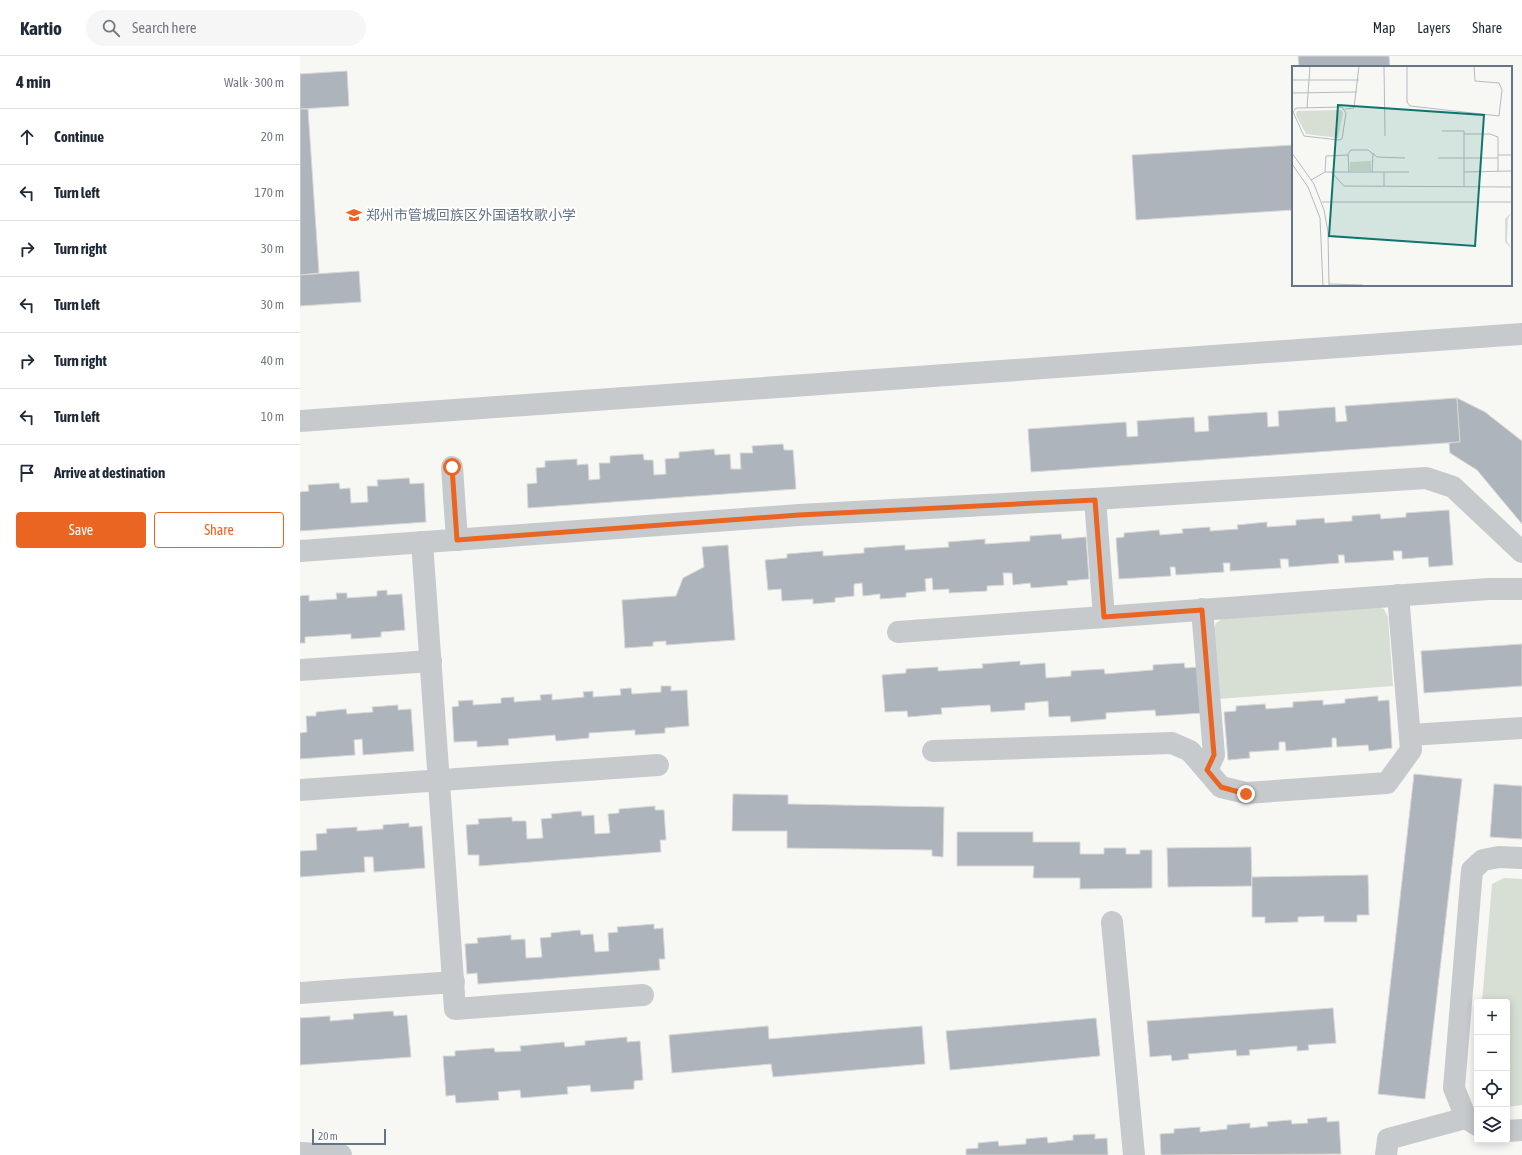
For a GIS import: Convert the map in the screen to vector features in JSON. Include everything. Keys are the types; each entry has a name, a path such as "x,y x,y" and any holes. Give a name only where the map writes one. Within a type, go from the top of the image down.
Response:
{"street":[{"path":"300,421 1522,334"},
{"path":"452,467 457,540"},
{"path":"300,551 799,515 1095,500 1426,478 1454,487 1522,552"},
{"path":"1095,500 1104,617"},
{"path":"422,542 456,1009 643,995"},
{"path":"898,632 1398,595 1488,589 1522,589"},
{"path":"933,751 1172,743 1190,751 1221,787 1246,794 1387,783 1411,750 1398,595"},
{"path":"1202,610 1214,755 1207,770"},
{"path":"300,670 430,661"},
{"path":"1410,735 1522,728"},
{"path":"300,790 658,765"},
{"path":"1386,1155 1388,1139 1471,1122 1454,1088 1472,870 1483,860 1499,857 1522,858"},
{"path":"1112,922 1134,1155"},
{"path":"300,993 454,982"},
{"path":"1510,1131 1522,1130"},
{"path":"300,1153 341,1155"}],"shaded area":[{"path":"1375,606 1384,609 1388,617 1393,686 1218,699 1213,632 1216,623 1225,617"},
{"path":"1504,878 1522,879 1522,1105 1510,1107 1510,999 1482,999 1492,884"}],"building":[{"path":"1298,56 1389,56 1390,66 1299,66"},
{"path":"347,71 349,106 300,109 300,74"},
{"path":"300,109 308,109 319,273 300,275"},
{"path":"1292,145 1292,210 1136,220 1132,155"},
{"path":"359,271 361,302 300,306 300,275"},
{"path":"1457,398 1460,442 1031,472 1028,429 1126,422 1127,437 1138,436 1137,421 1194,417 1195,432 1209,431 1208,416 1267,412 1268,427 1279,426 1278,411 1335,407 1336,422 1347,421 1345,406"},
{"path":"1457,398 1485,412 1522,441 1522,524 1477,470 1450,453 1449,443 1460,442"},
{"path":"783,444 784,450 793,450 796,489 528,508 527,484 537,483 536,468 545,467 545,461 577,459 577,465 588,464 589,480 600,479 599,463 610,463 610,456 643,454 644,460 653,460 654,475 666,474 665,459 679,458 679,452 714,449 715,455 730,454 731,469 741,469 740,453 753,453 752,446"},
{"path":"409,478 410,484 424,483 426,522 300,531 300,492 309,491 308,485 339,483 340,489 350,488 351,503 368,502 367,486 378,486 377,480"},
{"path":"1449,510 1453,565 1429,567 1428,557 1402,559 1402,551 1393,551 1394,560 1345,563 1344,555 1338,555 1339,563 1289,567 1288,559 1280,559 1281,568 1230,571 1230,563 1223,563 1224,572 1176,575 1175,567 1170,567 1171,576 1119,579 1116,538 1124,537 1124,533 1159,530 1160,535 1183,533 1182,529 1210,527 1210,531 1238,529 1237,525 1267,522 1267,527 1296,525 1296,520 1324,518 1325,523 1352,521 1352,516 1380,514 1381,519 1406,517 1406,513"},
{"path":"1061,534 1062,539 1086,537 1089,579 1067,581 1068,585 1031,588 1030,583 1013,585 1012,573 1003,573 1004,585 987,586 987,591 949,593 949,589 933,590 932,578 925,579 926,591 906,593 906,597 880,599 880,594 863,596 862,583 854,584 854,596 835,598 835,602 813,604 813,599 782,601 781,589 768,590 765,560 787,558 787,554 823,551 823,556 864,553 864,548 905,545 905,550 949,547 948,542 985,539 985,544 1030,541 1030,536"},
{"path":"728,545 735,640 666,645 666,641 653,642 653,646 625,648 622,600 676,596 683,578 704,567 702,547"},
{"path":"387,590 387,595 402,594 405,630 381,632 381,637 351,639 351,634 305,637 305,643 300,643 300,596 309,595 309,601 337,599 336,593 347,593 347,598 377,596 377,591"},
{"path":"1522,644 1522,686 1424,693 1421,651"},
{"path":"1020,661 1020,665 1045,663 1046,678 1071,676 1071,671 1104,669 1105,674 1153,670 1153,665 1184,663 1185,668 1200,667 1203,713 1156,716 1155,710 1106,713 1106,719 1071,722 1070,716 1049,717 1048,701 1025,703 1025,710 991,712 990,705 941,708 942,714 908,717 907,711 885,712 882,675 906,673 906,669 938,667 938,671 983,668 982,664"},
{"path":"661,686 671,686 671,691 687,690 689,726 665,728 665,733 635,735 635,730 589,733 589,738 556,741 555,735 508,739 509,745 477,747 477,741 454,742 452,707 459,706 458,701 473,700 473,705 501,703 501,698 514,697 514,702 541,700 540,695 552,694 552,700 584,697 583,692 593,691 593,697 621,695 620,689 631,688 632,694 661,692"},
{"path":"1378,696 1378,701 1389,700 1392,748 1369,751 1368,745 1337,747 1336,738 1332,738 1332,747 1286,751 1285,742 1279,742 1279,750 1249,752 1250,758 1228,760 1224,712 1236,711 1236,706 1265,704 1266,709 1293,707 1293,702 1323,700 1323,705 1345,703 1345,699"},
{"path":"398,705 398,710 411,709 414,751 363,755 362,739 354,740 355,755 300,759 300,733 307,732 306,716 316,716 316,712 346,709 347,714 373,712 372,707"},
{"path":"1414,774 1462,779 1425,1099 1378,1094"},
{"path":"1494,784 1522,786 1522,839 1490,837"},
{"path":"733,794 788,795 788,804 944,807 943,857 932,856 932,850 787,848 787,831 732,831"},
{"path":"655,806 655,810 664,810 666,840 660,840 661,852 479,866 479,855 468,855 466,825 479,824 478,819 512,817 512,821 526,821 527,839 543,838 541,819 552,818 551,814 581,811 582,816 594,815 595,834 610,833 608,814 619,813 619,809"},
{"path":"409,823 409,827 422,826 425,868 374,872 373,857 364,857 365,872 300,877 300,851 317,850 316,834 327,833 326,829 357,827 357,831 383,829 383,825"},
{"path":"957,832 1033,832 1033,842 1080,842 1080,854 1104,854 1104,848 1126,848 1126,854 1140,854 1140,850 1152,850 1152,888 1080,889 1080,878 1033,878 1034,866 957,866"},
{"path":"1251,847 1252,886 1168,887 1167,848"},
{"path":"1368,875 1369,915 1357,915 1357,922 1324,922 1324,916 1298,917 1298,922 1265,923 1265,917 1252,917 1252,877"},
{"path":"654,924 654,929 663,928 665,959 659,959 660,970 478,984 477,973 467,974 465,944 478,943 477,938 511,935 511,940 525,939 526,958 542,957 540,938 551,937 551,933 580,930 581,935 593,934 595,952 609,951 608,933 618,932 617,927"},
{"path":"1333,1008 1336,1043 1308,1045 1309,1050 1297,1051 1297,1046 1249,1050 1250,1055 1237,1056 1236,1050 1188,1054 1189,1059 1172,1061 1171,1055 1150,1057 1147,1021"},
{"path":"393,1011 394,1016 407,1015 411,1057 300,1065 300,1018 330,1016 330,1021 354,1019 353,1014"},
{"path":"1096,1018 1100,1056 950,1070 946,1031"},
{"path":"768,1026 769,1039 922,1026 925,1064 773,1077 771,1064 672,1073 669,1035"},
{"path":"627,1037 627,1042 640,1041 643,1080 634,1081 634,1089 591,1092 590,1085 567,1087 568,1094 521,1098 520,1090 498,1092 499,1100 456,1103 455,1095 446,1096 443,1056 455,1056 455,1051 494,1048 495,1052 521,1051 520,1046 564,1042 565,1047 585,1045 585,1041"},
{"path":"1327,1117 1327,1122 1339,1121 1341,1154 1161,1155 1160,1134 1174,1133 1174,1129 1200,1127 1200,1132 1227,1129 1227,1125 1250,1123 1250,1128 1268,1126 1267,1122 1291,1120 1292,1124 1308,1123 1307,1119"},
{"path":"1095,1134 1095,1139 1107,1138 1108,1155 966,1155 966,1149 978,1148 978,1143 998,1141 999,1146 1026,1144 1026,1139 1047,1137 1048,1143 1073,1140 1073,1135"}],"place":[{"name":"郑州市管城回族区外国语牧歌小学","path":"354,215"}],"route":[{"path":"452,467 457,540 799,515 1095,500 1104,617 1202,610 1214,755 1207,770 1221,787 1246,794"}]}
